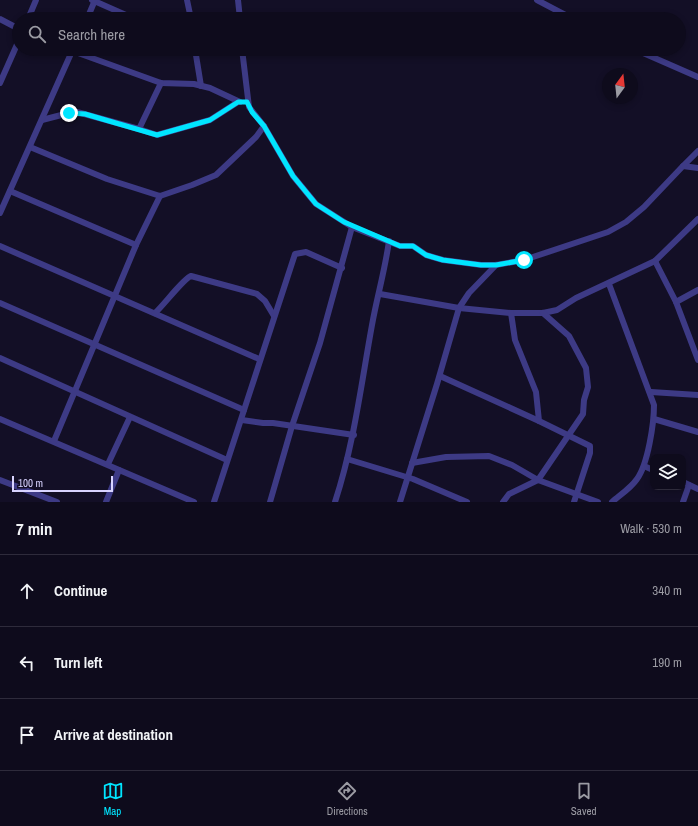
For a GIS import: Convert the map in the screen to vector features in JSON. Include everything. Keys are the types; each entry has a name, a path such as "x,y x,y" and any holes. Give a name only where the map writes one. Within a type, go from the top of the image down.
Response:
{"street":[{"path":"31,12 36,0"},
{"path":"90,12 94,0 120,12"},
{"path":"187,0 190,12"},
{"path":"238,0 239,12"},
{"path":"537,0 560,12"},
{"path":"0,19 12,25"},
{"path":"0,83 12,56"},
{"path":"0,213 42,120 69,56"},
{"path":"87,56 161,83 176,82 201,86 210,88 238,102 247,102"},
{"path":"196,56 201,86"},
{"path":"243,56 247,102 252,112 264,126 293,176 316,204 352,227 400,246 413,246 426,255 443,260 496,265 524,260 608,232 626,222 644,208 698,151"},
{"path":"651,56 698,76"},
{"path":"139,129 161,83"},
{"path":"42,120 77,112 139,129 154,135 161,135 210,120 238,102"},
{"path":"30,147 107,179 160,196 216,175 256,137 264,126"},
{"path":"683,166 698,168"},
{"path":"10,191 136,245"},
{"path":"54,441 116,296 136,245 160,196"},
{"path":"380,294 459,308 511,313 543,313 557,310 576,298 609,284 655,261 698,219"},
{"path":"270,502 292,426 320,343 342,268 352,227"},
{"path":"335,502 354,435 372,324 380,294 389,241"},
{"path":"0,246 259,359"},
{"path":"214,502 227,460 242,420 259,359 295,254 306,252 342,268"},
{"path":"655,261 676,302 697,352 698,360"},
{"path":"400,502 440,376 459,308 469,293 496,265"},
{"path":"155,313 168,301 184,279 191,276 257,294 265,301 274,316"},
{"path":"609,284 651,392 654,405 654,419 644,466 637,479 612,502"},
{"path":"676,302 698,290"},
{"path":"0,303 244,410"},
{"path":"511,313 515,340 536,392 539,421"},
{"path":"503,502 510,494 538,480 582,414 588,387 586,368 569,336 543,313"},
{"path":"0,358 227,460"},
{"path":"440,376 590,446 590,453 574,502"},
{"path":"651,392 698,395"},
{"path":"108,464 130,417"},
{"path":"0,419 194,502"},
{"path":"654,419 698,432"},
{"path":"242,420 354,435"},
{"path":"412,463 446,457 489,456 538,480 577,493 598,502"},
{"path":"347,459 407,477 456,500 467,502"},
{"path":"644,466 650,469"},
{"path":"106,502 119,470"},
{"path":"0,480 54,501"},
{"path":"686,484 698,488"},
{"path":"683,502 689,485"}],"route":[{"path":"69,113 77,112 139,129 154,135 161,135 210,120 238,102 247,102 252,112 264,126 293,176 316,204 352,227 400,246 413,246 426,255 443,260 481,265 496,265 524,260"}]}
